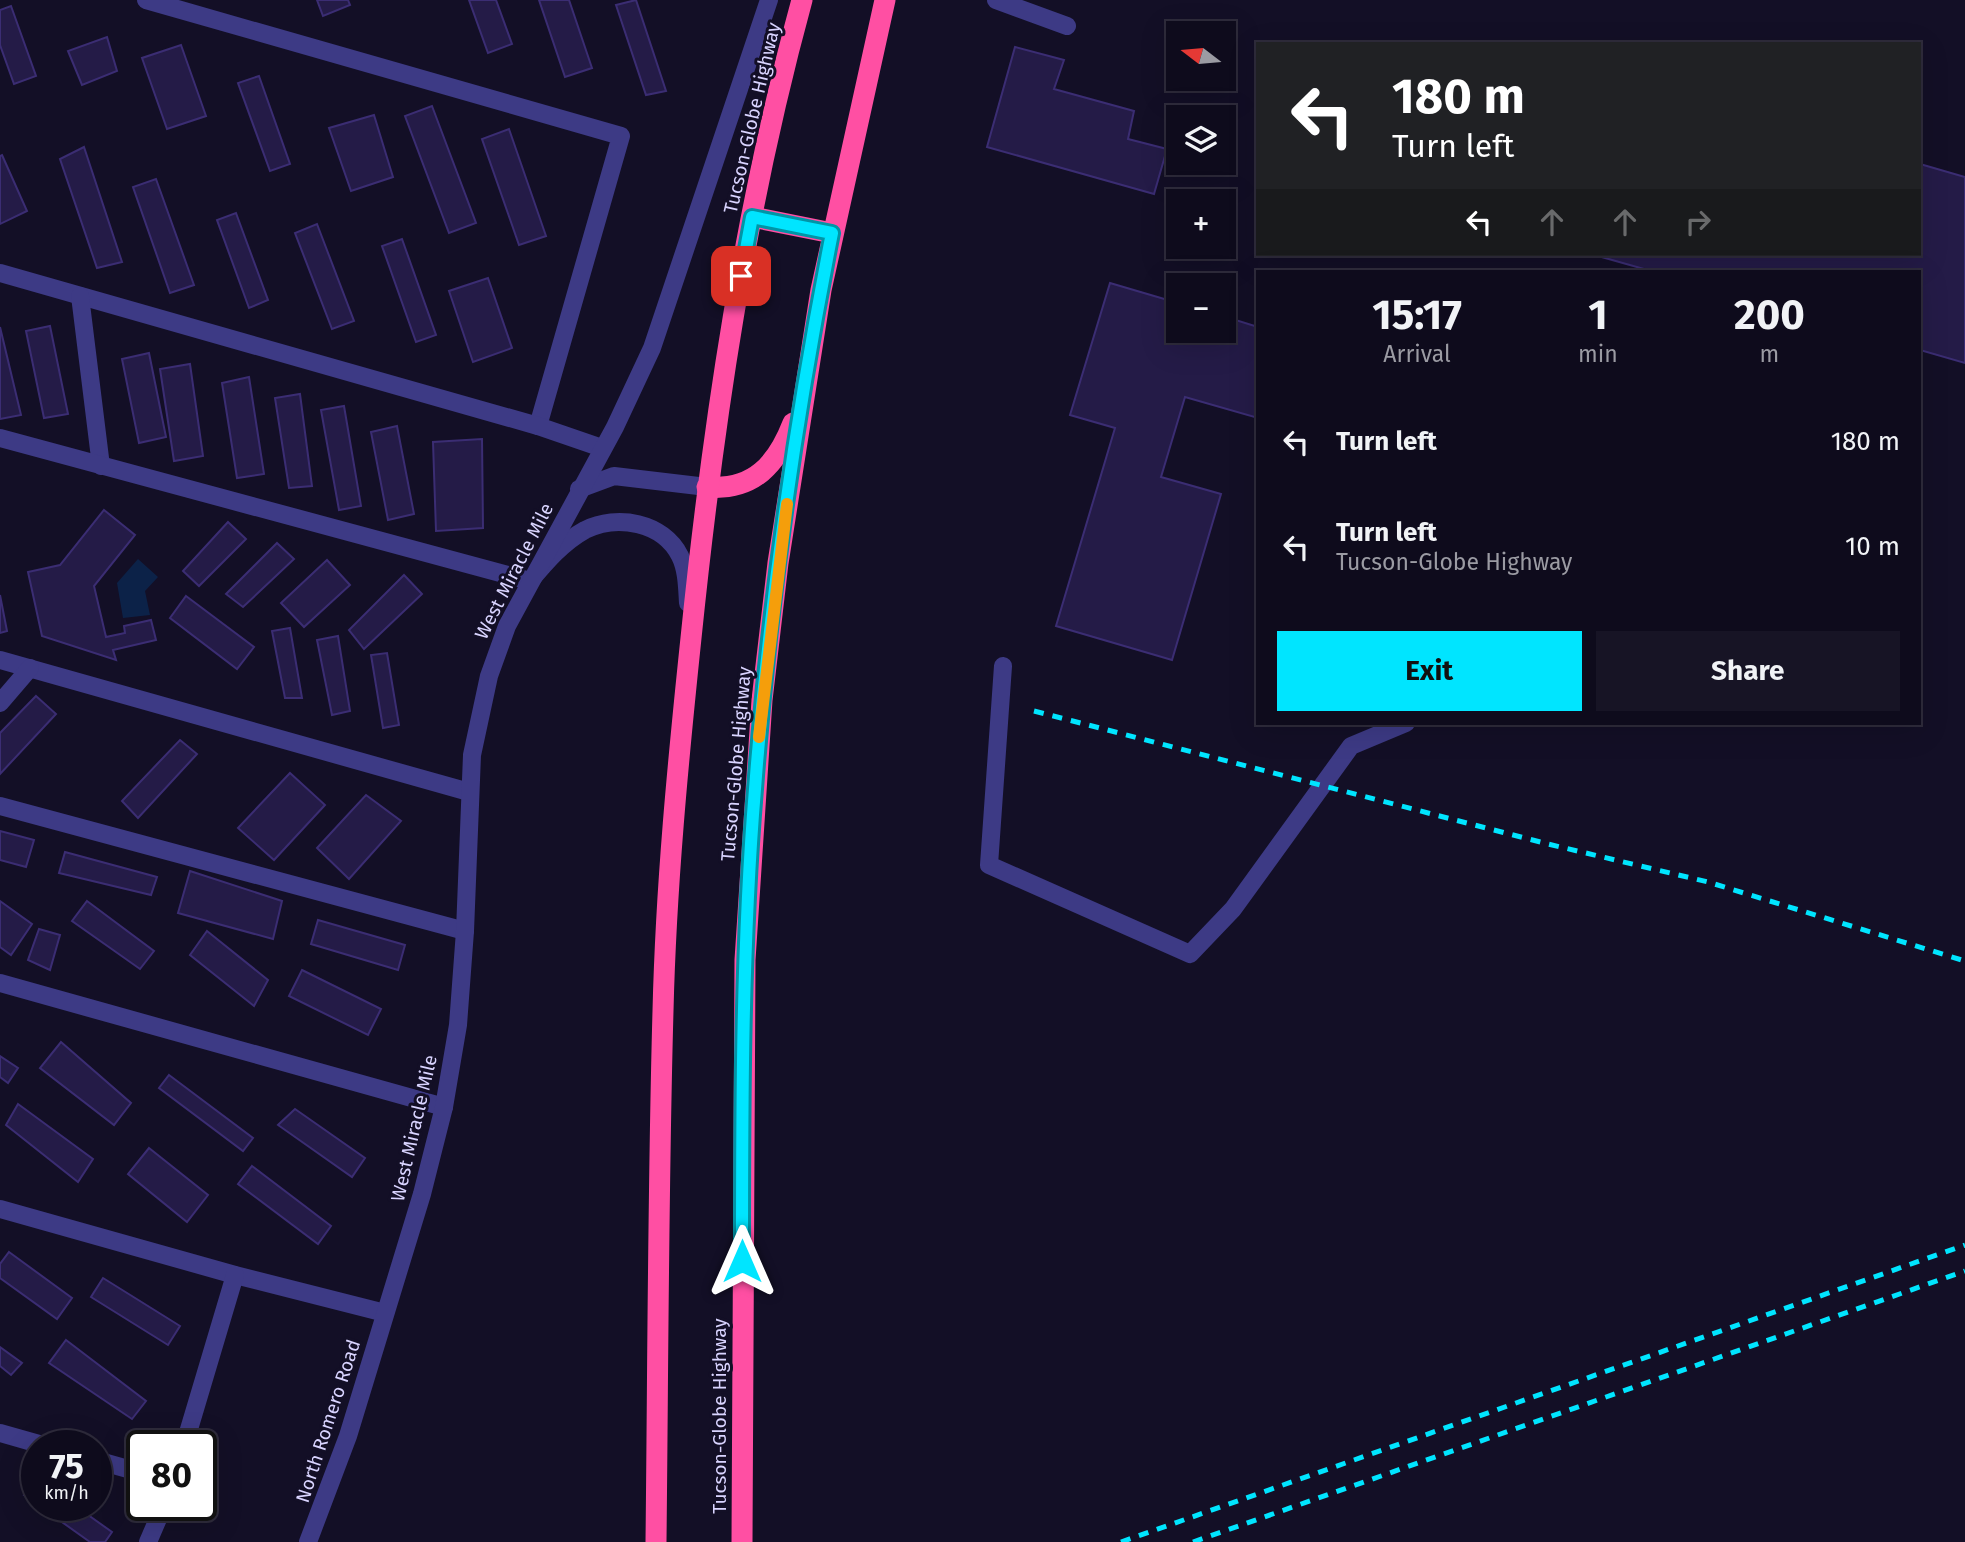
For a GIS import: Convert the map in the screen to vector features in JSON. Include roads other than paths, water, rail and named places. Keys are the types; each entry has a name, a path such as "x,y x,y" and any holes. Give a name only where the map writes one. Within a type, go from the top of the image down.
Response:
{"highway":[{"name":"Tucson-Globe Highway","path":"656,1542 663,1012 672,828 688,659 707,487 752,217 802,0"},
{"name":"Tucson-Globe Highway","path":"742,1542 743,1074 750,869 770,629 806,384 832,233 885,0"},
{"path":"752,217 832,233"},
{"path":"707,487 739,486 762,472 789,432 806,384"}],"street":[{"path":"146,0 621,135 538,426"},
{"name":"West Miracle Mile","path":"385,1313 422,1194 444,1107 458,1025 465,931 469,792 482,700 496,652 530,582 640,375 670,301 769,0"},
{"path":"996,0 1067,26"},
{"path":"0,273 538,426 602,448"},
{"path":"80,296 102,466"},
{"path":"0,438 530,582 568,541 585,530 612,522 638,524 651,529 673,545 685,568 688,659"},
{"path":"579,489 614,476 707,487"},
{"path":"0,660 469,792"},
{"path":"1003,666 989,865 1190,954 1233,909 1351,746 1401,725"},
{"path":"0,703 30,668"},
{"path":"0,806 465,931"},
{"path":"0,984 444,1107"},
{"path":"0,1209 235,1275 385,1313"},
{"path":"189,1430 235,1275"},
{"name":"North Romero Road","path":"308,1542 330,1490 385,1313"},
{"path":"0,1433 21,1439"},
{"path":"148,1542 157,1521"}],"water":[{"path":"138,559 158,577 145,591 150,615 123,618 117,583"}],"railway":[{"path":"1034,711 1548,844 1708,882 1965,961"},
{"path":"1121,1542 1965,1245"},
{"path":"1193,1542 1965,1271"}]}
